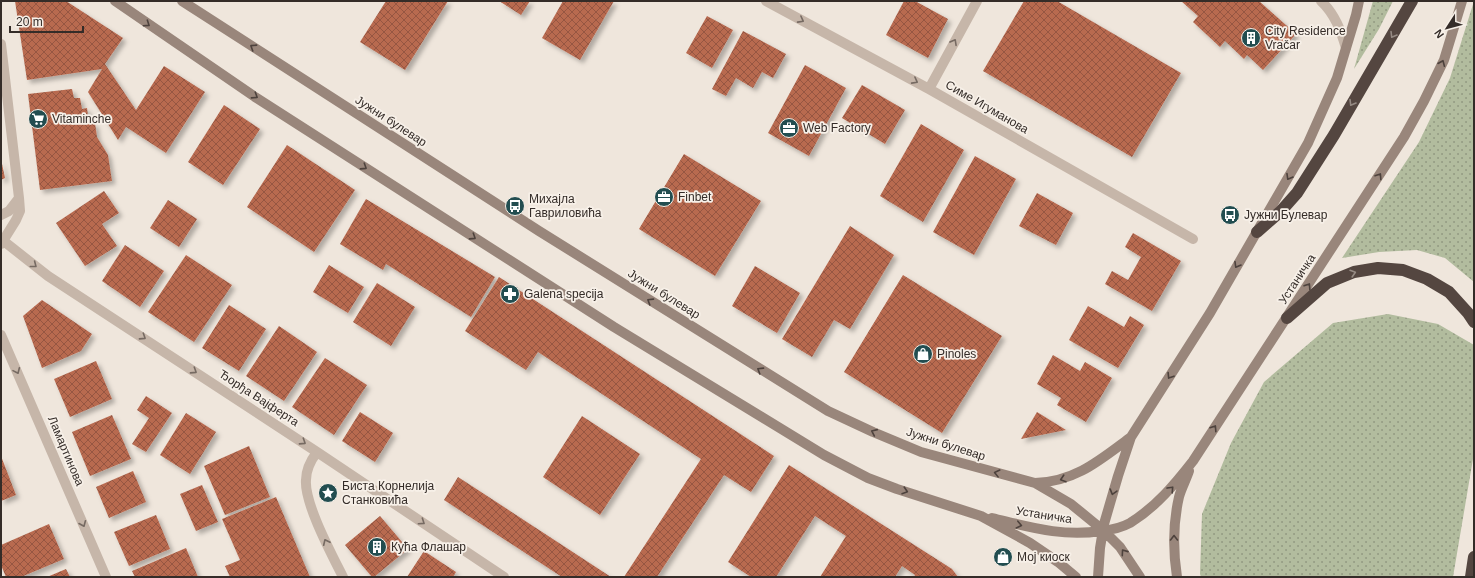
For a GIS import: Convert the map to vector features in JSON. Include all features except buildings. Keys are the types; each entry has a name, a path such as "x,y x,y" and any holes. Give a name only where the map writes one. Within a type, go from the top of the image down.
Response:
{"highway":[{"path":"1257,232 1281,211 1297,193 1412,1"},
{"path":"1287,318 1327,283 1354,272 1378,268 1403,270 1426,278 1449,292 1474,322"},
{"path":"1470,577 1474,557"}],"main road":[{"path":"115,1 256,97 608,323 824,455 875,481 981,516 1030,543 1058,562 1076,577"},
{"name":"Јужни булевар","path":"182,1 539,231 828,411 921,452 1035,483 1071,504 1104,531 1120,547 1140,577"},
{"path":"1098,577 1100,548 1104,531 1118,476 1132,437 1210,313 1308,144 1337,78 1359,1"},
{"name":"Устаничка","path":"981,516 1059,533 1104,531 1122,527 1130,523 1171,489 1193,461 1404,137 1444,60 1462,1"},
{"path":"1035,483 1054,482 1074,475 1104,457 1132,437"},
{"path":"1177,577 1174,532 1179,497 1193,461"}],"street":[{"name":"Симе Игуманова","path":"766,1 929,89 1193,239"},
{"path":"929,89 977,1"},
{"path":"1321,1 1334,17 1342,32 1346,48"},
{"path":"1,44 20,211 16,220 2,241"},
{"path":"1,215 8,211 19,198"},
{"name":"Ђорђа Вајферта","path":"2,241 48,276 317,452 504,577"},
{"name":"Ламартинова","path":"1,335 106,577"},
{"path":"317,452 311,460 308,468 306,488 320,529 343,577"}],"green space":[{"path":"1373,1 1393,1 1379,29 1354,69"},
{"path":"1474,1 1474,282 1445,258 1417,250 1379,252 1342,258 1419,142 1450,78"},
{"path":"1388,314 1438,324 1474,345 1474,453 1453,577 1201,577 1202,514 1231,443 1264,382 1333,323"}],"place":[{"name":"City Residence Vračar","path":"1251,38"},
{"name":"Vitaminche","path":"38,119"},
{"name":"Web Factory","path":"789,128"},
{"name":"Finbet","path":"664,197"},
{"name":"Михајла Гавриловића","path":"515,206"},
{"name":"Јужни Булевар","path":"1230,215"},
{"name":"Galena specija","path":"510,294"},
{"name":"Pinoles","path":"923,354"},
{"name":"Биста Корнелија Станковића","path":"328,493"},
{"name":"Кућа Флашар","path":"377,547"},
{"name":"Мој киоск","path":"1003,557"}]}
